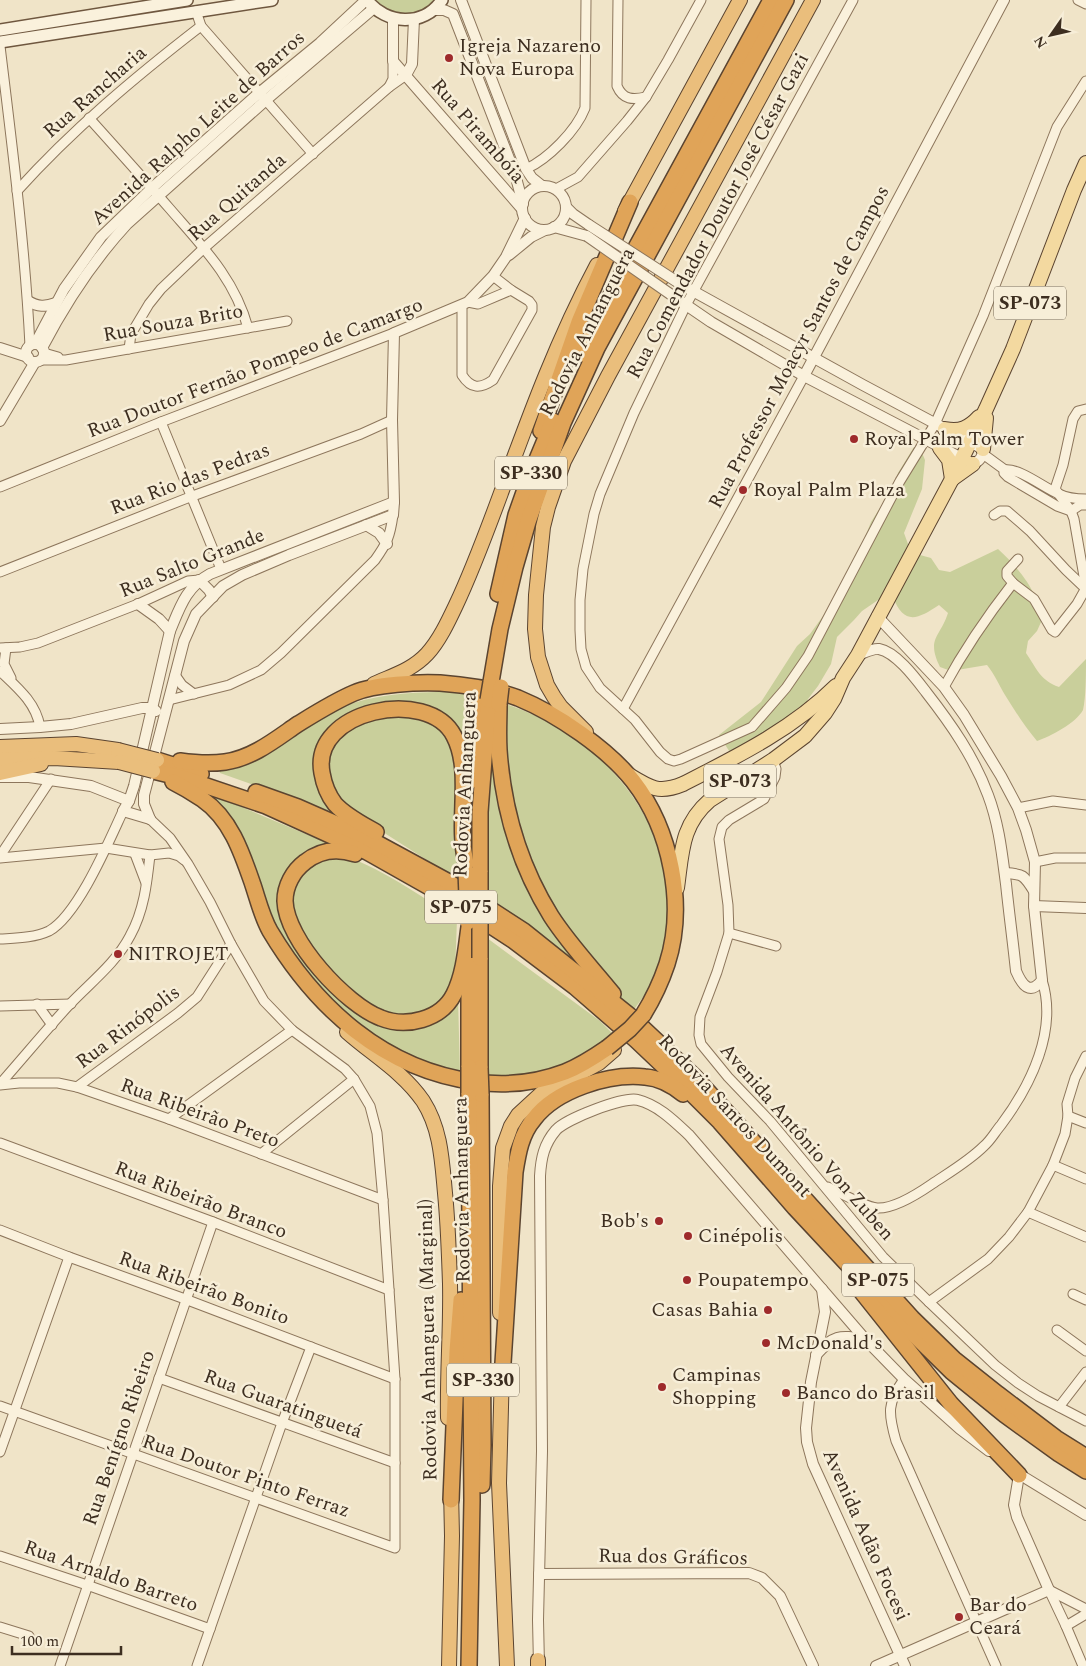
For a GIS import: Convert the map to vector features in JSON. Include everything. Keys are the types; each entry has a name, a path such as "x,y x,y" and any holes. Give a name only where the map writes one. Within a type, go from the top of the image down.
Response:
{"highway":[{"path":"159,767 175,760 197,763 225,762 255,752 304,720 356,692 398,675 412,667 428,653 446,624 473,569 537,394 575,306 740,0"},
{"name":"Rodovia Anhanguera","path":"475,1068 468,924 471,869 480,812 489,701 504,567 516,515 577,365 620,277 771,0"},
{"name":"Rodovia Anhanguera","path":"491,683 500,629 514,567 562,423 597,348 786,0"},
{"path":"605,753 561,707 547,685 538,658 534,630 536,595 542,534 548,507 564,461 608,376 813,0"},
{"path":"528,482 538,441 579,322 630,202"},
{"path":"356,692 397,685 438,683 469,686 503,693 519,699 566,724 605,753 627,773 641,793 662,832 674,876 674,934 660,984 630,1029 599,1063 553,1085 534,1100 518,1115 511,1126 505,1142 500,1186 499,1242 502,1378"},
{"path":"489,701 499,748 508,815 533,882 552,916 578,952 641,1010"},
{"path":"447,881 410,852 346,814 330,798 324,783 321,762 322,754 327,742 336,730 350,720 390,710 410,710 425,712 445,724 454,736 461,759 463,841 471,869"},
{"path":"0,738 76,744 159,767 203,800 220,815 237,842 269,929 296,970 316,994 342,1019 377,1046 404,1060 432,1073 459,1080 507,1084 536,1080 566,1072 611,1049"},
{"path":"0,747 76,744"},
{"path":"0,775 38,764 119,756"},
{"path":"0,760 54,758 79,760"},
{"name":"Rodovia Santos Dumont","path":"159,767 298,807 364,836 447,881 641,1010 694,1076 912,1318 947,1352 998,1394 1056,1438 1086,1457"},
{"name":"Rodovia Santos Dumont","path":"159,767 266,806 367,852 428,887 514,941 576,987 642,1046 720,1122 795,1208 905,1326 952,1372 1005,1415 1086,1471"},
{"path":"428,887 363,858 337,850 324,851 300,865 292,875 286,887 285,901 287,913 294,930 307,952 323,972 350,998 366,1010 380,1018 404,1023 419,1021 433,1015 454,996 464,962 468,924"},
{"name":"Rodovia Anhanguera","path":"471,869 480,958 475,1068 483,1446 477,1641 478,1666"},
{"name":"Rodovia Anhanguera (Marginal)","path":"269,929 285,964 300,985 330,1018 390,1066 414,1089 430,1114 437,1132 441,1151 449,1233 450,1286 447,1378 451,1500 449,1666"},
{"path":"507,1666 500,1464 502,1378 515,1172 524,1136 534,1118 552,1101 578,1088 610,1079 639,1076 668,1084 720,1122"},
{"name":"Rodovia Anhanguera","path":"469,1666 472,1500 469,1203 475,1093"},
{"path":"451,1500 458,1351 469,1203"},
{"path":"795,1208 951,1404 1019,1474"},
{"path":"498,1666 495,1584 501,1517"}],"main road":[{"path":"0,30 187,0"},
{"path":"0,44 196,11 212,4 272,0"},
{"path":"369,3 383,15 403,20 424,16 442,0"},
{"name":"SP-073","path":"967,461 970,442 1013,349 1086,163"},
{"path":"940,426 955,430 965,429 986,409"},
{"path":"983,451 986,409"},
{"path":"940,448 949,460 952,479"},
{"path":"952,479 967,461"},
{"name":"SP-073","path":"675,904 684,841 690,823 701,808 710,800 777,757 805,736 825,714 952,479"},
{"name":"SP-073","path":"627,773 655,789 669,790 720,765 790,724 825,696 843,678"},
{"path":"774,734 772,749 777,757"}],"street":[{"path":"461,0 526,169 532,178 542,186 556,189 564,197 566,208 563,219 549,229"},
{"path":"526,169 544,160 552,152 582,116 585,108 586,0"},
{"path":"618,0 617,86 619,92 624,96 637,99 646,97"},
{"path":"556,189 578,177 610,142 646,97 700,0"},
{"name":"Rua Comendador Doutor José César Gazi","path":"853,0 686,305 634,413 600,494 594,514 583,569 580,600 580,630 586,667 600,688 635,720 660,752 668,759 674,761 681,759 752,727 786,688 808,656 900,481 926,440"},
{"name":"Rua Professor Moacyr Santos de Campos","path":"623,709 814,358 1004,0"},
{"path":"1080,0 1086,3"},
{"name":"Avenida Ralpho Leite de Barros","path":"53,318 56,303 81,263 101,236 155,192 369,3"},
{"path":"433,10 444,10 453,14 516,174 523,210 533,227 587,236 686,305 804,376 940,448 967,461 980,460 983,451"},
{"path":"196,11 201,26 314,154"},
{"path":"389,87 393,79 393,19"},
{"path":"406,75 412,64 414,19"},
{"name":"Rua Rancharia","path":"17,191 58,147 89,118 156,61 201,26"},
{"path":"0,44 34,353"},
{"name":"Rua Pirambóia","path":"393,61 523,210"},
{"name":"Rua Quitanda","path":"129,349 131,334 149,304 161,289 204,248 389,87 406,75"},
{"path":"926,440 940,426 1057,127 1086,81"},
{"path":"89,118 204,248 228,280 244,311 248,328"},
{"path":"523,210 529,192 542,186"},
{"name":"Avenida Ralpho Leite de Barros","path":"53,318 97,258 155,192"},
{"path":"566,208 693,292 970,442 1005,470 1005,475 1036,495 1056,506 1071,510 1086,504"},
{"name":"Rua Doutor Fernão Pompeo de Camargo","path":"0,488 161,422 465,304 493,276 506,257 523,210"},
{"name":"Rua Doutor Fernão Pompeo de Camargo","path":"506,257 531,237 549,229"},
{"path":"493,276 529,301 532,304 532,310 493,380 487,384 473,386 467,383 462,375 465,304 478,304 511,290"},
{"path":"28,301 42,307 56,303"},
{"path":"0,421 3,410 26,374 34,353 35,344 53,318"},
{"name":"Rua Souza Brito","path":"0,348 66,360 287,321"},
{"path":"169,700 229,685 261,670 366,570 387,544 391,530 394,502 392,420 394,333"},
{"path":"1018,559 1007,571 1007,576 1034,599 1055,632 1077,604 1086,588 1074,519 1071,510 1055,489 1073,418 1078,411 1086,409"},
{"name":"Rua Rio das Pedras","path":"0,572 392,420"},
{"path":"161,422 221,569"},
{"path":"1005,470 1017,472 1060,495 1086,499"},
{"name":"Rua Salto Grande","path":"3,648 38,643 394,502"},
{"path":"994,515 1000,511 1008,511 1086,588"},
{"path":"393,515 242,575 224,586 196,614 184,641 144,795 144,804 150,818 166,833 188,864 264,1001 292,1030 338,1063 354,1079 370,1106 377,1133 383,1200 395,1379 395,1462"},
{"path":"366,525 379,533 387,544"},
{"path":"0,939 24,938 40,934 59,924 77,901 129,801 170,631 185,597 199,580 213,597"},
{"path":"944,687 963,654 997,603 1013,583"},
{"path":"138,604 159,619 170,631"},
{"path":"822,1182 842,1195 878,1208 912,1197 961,1166 985,1145 1009,1114 1024,1090 1038,1059 1045,1034 1047,1002 1042,980 1034,906 1035,862 1018,808 987,751 964,714 944,687 877,616"},
{"path":"3,648 4,664 14,684"},
{"path":"858,655 878,649 888,652 897,658 922,687 957,734 967,751 988,795 1001,842 1016,971 1020,981 1025,986 1032,988 1037,986 1042,980"},
{"path":"0,671 14,684 34,708 40,727"},
{"path":"175,675 182,685 194,694"},
{"path":"0,729 40,727 90,721 142,708 152,708 158,713 162,723"},
{"name":"Avenida Antônio Von Zuben","path":"777,757 775,777 764,799 729,820 722,827 719,839 730,933 718,972 700,1016 699,1035 701,1044 770,1121 883,1257 996,1365 1018,1383 1086,1421"},
{"path":"0,775 51,779 91,786 129,801 144,795"},
{"path":"0,857 51,779"},
{"path":"1018,808 1053,801 1086,805"},
{"path":"123,810 150,818"},
{"path":"0,1085 70,1004 112,962 130,937 137,921 153,855 163,849 166,844 166,833"},
{"path":"110,838 117,850"},
{"path":"0,857 106,848 134,854 153,855 169,853 179,856 188,864"},
{"path":"134,854 147,885"},
{"path":"1035,862 1054,858 1086,858"},
{"path":"1005,873 1022,875 1034,891"},
{"path":"1034,906 1086,908"},
{"path":"730,933 776,946"},
{"name":"Rua Rinópolis","path":"77,1087 197,997 231,944"},
{"path":"37,1004 52,1025"},
{"path":"0,1006 70,1004"},
{"path":"169,1119 292,1030"},
{"path":"930,1302 988,1259 1009,1237 1028,1212 1053,1165 1065,1134 1068,1116 1067,1104 1071,1089 1085,1061"},
{"path":"261,1154 354,1079"},
{"name":"Rua Ribeirão Preto","path":"0,1085 58,1083 77,1087 169,1119 383,1200"},
{"path":"538,1664 542,1458 540,1305 540,1176 542,1154 557,1128 617,1102 637,1099 669,1116 689,1135 864,1339 904,1379 960,1429 1019,1474 1086,1515"},
{"path":"1068,1116 1086,1123"},
{"name":"Rua Ribeirão Branco","path":"0,1143 389,1290"},
{"path":"1053,1165 1086,1179"},
{"path":"1028,1212 1086,1237"},
{"name":"Rua Benígno Ribeiro","path":"60,1666 213,1222"},
{"name":"Rua Ribeirão Bonito","path":"0,1230 395,1379"},
{"path":"0,1452 69,1257"},
{"name":"Avenida Adão Focesi","path":"822,1288 825,1312 811,1382 806,1428 813,1464 904,1666"},
{"path":"1073,1294 1086,1300"},
{"path":"1057,1330 1086,1351"},
{"path":"816,1356 829,1341 843,1336 864,1339"},
{"path":"197,1666 282,1423 311,1347"},
{"path":"1059,1407 1086,1372"},
{"name":"Rua Guaratinguetá","path":"159,1378 395,1462"},
{"path":"904,1379 891,1401 891,1423 896,1441 996,1666"},
{"name":"Rua Doutor Pinto Ferraz","path":"0,1406 395,1548 395,1462"},
{"path":"1019,1474 1014,1505 1017,1517 1083,1666"},
{"name":"Rua Arnaldo Barreto","path":"0,1556 210,1629"},
{"name":"Rua dos Gráficos","path":"539,1574 749,1573 762,1578 780,1596 813,1666"},
{"path":"876,1666 1049,1590"},
{"path":"1049,1590 1086,1609"},
{"path":"1066,1626 1086,1614"},
{"path":"0,1627 29,1636"}],"green space":[{"path":"371,0 434,0 420,12 393,16"},
{"path":"914,447 920,448 925,460 922,489 904,533 916,557 920,555 931,558 939,570 950,572 998,549 1024,577 1037,602 1042,620 1037,631 1028,641 1026,653 1043,677 1059,687 1086,659 1083,710 1075,720 1037,741 1016,713 987,665 951,671 940,667 934,650 934,644 948,613 939,605 924,614 912,617 907,616 897,606 893,597 881,598 862,611 837,637 831,664 808,699 803,711 731,754 719,735 761,702 797,646 810,634 839,594 871,522 894,486 898,473"},
{"path":"438,691 470,694 464,751 451,724 378,705 360,709 339,719 331,726 319,744 335,814 220,773 218,769 346,705 383,696"},
{"path":"503,703 544,720 581,743 613,772 639,806 657,844 667,884 667,927 655,978 633,1011 576,941 546,891 533,864 507,777"},
{"path":"375,715 428,718 452,743 457,776 458,880 350,811 326,782 333,737"},
{"path":"493,731 501,801 575,957 575,961 488,897 488,831"},
{"path":"201,790 332,845 286,873 302,952 391,1025 458,997 460,1074 439,1069 385,1046 326,998 282,941"},
{"path":"337,854 383,873 457,919 455,973 447,995 434,1008 401,1018 365,1004 316,957 288,905 301,870"},
{"path":"487,938 600,1021 613,1034 586,1054 566,1065 545,1073 487,1079"}],"place":[{"name":"Igreja Nazareno Nova Europa","path":"449,58"},
{"name":"Royal Palm Tower","path":"854,439"},
{"name":"Royal Palm Plaza","path":"743,490"},
{"name":"NITROJET","path":"118,954"},
{"name":"Bob's","path":"659,1221"},
{"name":"Cinépolis","path":"688,1236"},
{"name":"Poupatempo","path":"687,1280"},
{"name":"Casas Bahia","path":"768,1310"},
{"name":"McDonald's","path":"766,1343"},
{"name":"Campinas Shopping","path":"662,1387"},
{"name":"Banco do Brasil","path":"786,1393"},
{"name":"Bar do Ceará","path":"959,1617"}]}
